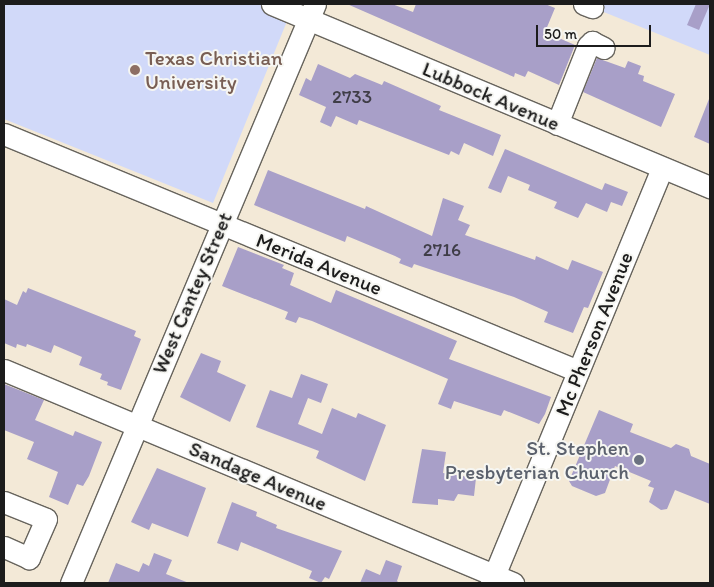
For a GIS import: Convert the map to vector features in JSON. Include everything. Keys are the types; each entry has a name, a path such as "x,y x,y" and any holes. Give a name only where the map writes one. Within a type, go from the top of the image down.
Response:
{"street":[{"name":"Lubbock Avenue","path":"272,4 312,11 558,124 710,187"},
{"name":"West Cantey Street","path":"71,583 312,11"},
{"path":"558,124 588,46 592,42 604,48"},
{"name":"Merida Avenue","path":"4,134 578,371"},
{"name":"Mc Pherson Avenue","path":"500,581 578,371 662,168"},
{"name":"Sandage Avenue","path":"4,370 500,581"},
{"path":"4,502 46,519 29,558 4,547"}],"shaded area":[{"name":"Texas Christian University","path":"4,4 294,4 213,203 4,119"},
{"path":"584,4 710,4 710,55"}],"building":[{"path":"347,4 392,4 413,12 416,4 545,4 555,8 545,32 575,45 559,85 528,71 525,77 515,73 514,77"},
{"path":"696,4 710,4 699,30 687,25"},
{"path":"597,58 625,68 628,61 641,66 638,74 644,76 643,81 675,94 661,127 583,92"},
{"path":"318,64 350,78 355,74 382,85 384,81 441,106 439,110 501,135 493,156 464,143 459,155 451,151 449,155 359,120 357,125 336,116 331,127 320,122 326,107 299,95 306,78 311,81"},
{"path":"710,99 710,144 694,137"},
{"path":"505,149 602,190 605,183 628,192 622,206 611,202 607,212 586,203 578,218 554,208 557,202 528,190 530,185 508,176 501,193 488,188"},
{"path":"268,170 365,209 366,206 432,236 443,198 464,206 458,220 470,225 465,235 535,260 536,256 568,270 572,260 603,272 588,308 584,307 573,333 544,322 548,312 514,297 414,264 412,268 399,263 401,259 395,256 347,236 345,242 254,205"},
{"path":"238,247 284,265 282,268 294,273 290,285 331,303 336,290 457,341 449,359 551,397 545,414 539,424 504,410 501,416 454,401 451,409 438,404 448,379 312,321 299,317 296,323 285,319 288,312 222,286"},
{"path":"28,288 136,331 134,336 141,339 121,390 107,385 108,382 100,379 102,374 79,365 82,357 54,345 51,353 27,344 26,347 17,344 16,348 4,343 4,299 17,305 23,291 26,293"},
{"path":"201,353 221,361 217,372 246,385 230,422 180,397"},
{"path":"301,374 328,384 321,403 308,398 298,424 322,434 332,408 356,418 358,413 386,425 365,481 316,458 319,451 256,427 270,390 292,398"},
{"path":"4,384 44,400 35,420 73,436 75,431 102,442 89,476 83,486 77,484 68,505 49,497 58,472 27,459 34,442 4,430"},
{"name":"St. Stephen Presbyterian Church","path":"599,410 633,424 630,432 671,448 676,444 689,449 691,456 710,464 710,504 675,490 667,509 661,510 649,502 654,488 648,486 651,481 615,466 605,493 596,496 572,486 569,481"},
{"path":"422,449 446,452 443,473 476,478 474,496 458,494 454,501 438,499 438,505 412,503"},
{"path":"157,468 206,488 188,537 152,523 149,530 131,522"},
{"path":"232,502 257,512 256,516 277,525 276,528 342,551 329,579 325,577 321,583 309,578 312,571 241,542 238,551 217,543"},
{"path":"154,553 172,560 166,574 189,583 108,583 116,563 139,572 143,563 149,566"},
{"path":"386,560 402,566 397,581 399,583 360,583 366,569 380,575"}],"place":[{"name":"Texas Christian University","path":"135,70"},
{"name":"St. Stephen Presbyterian Church","path":"639,460"}]}
